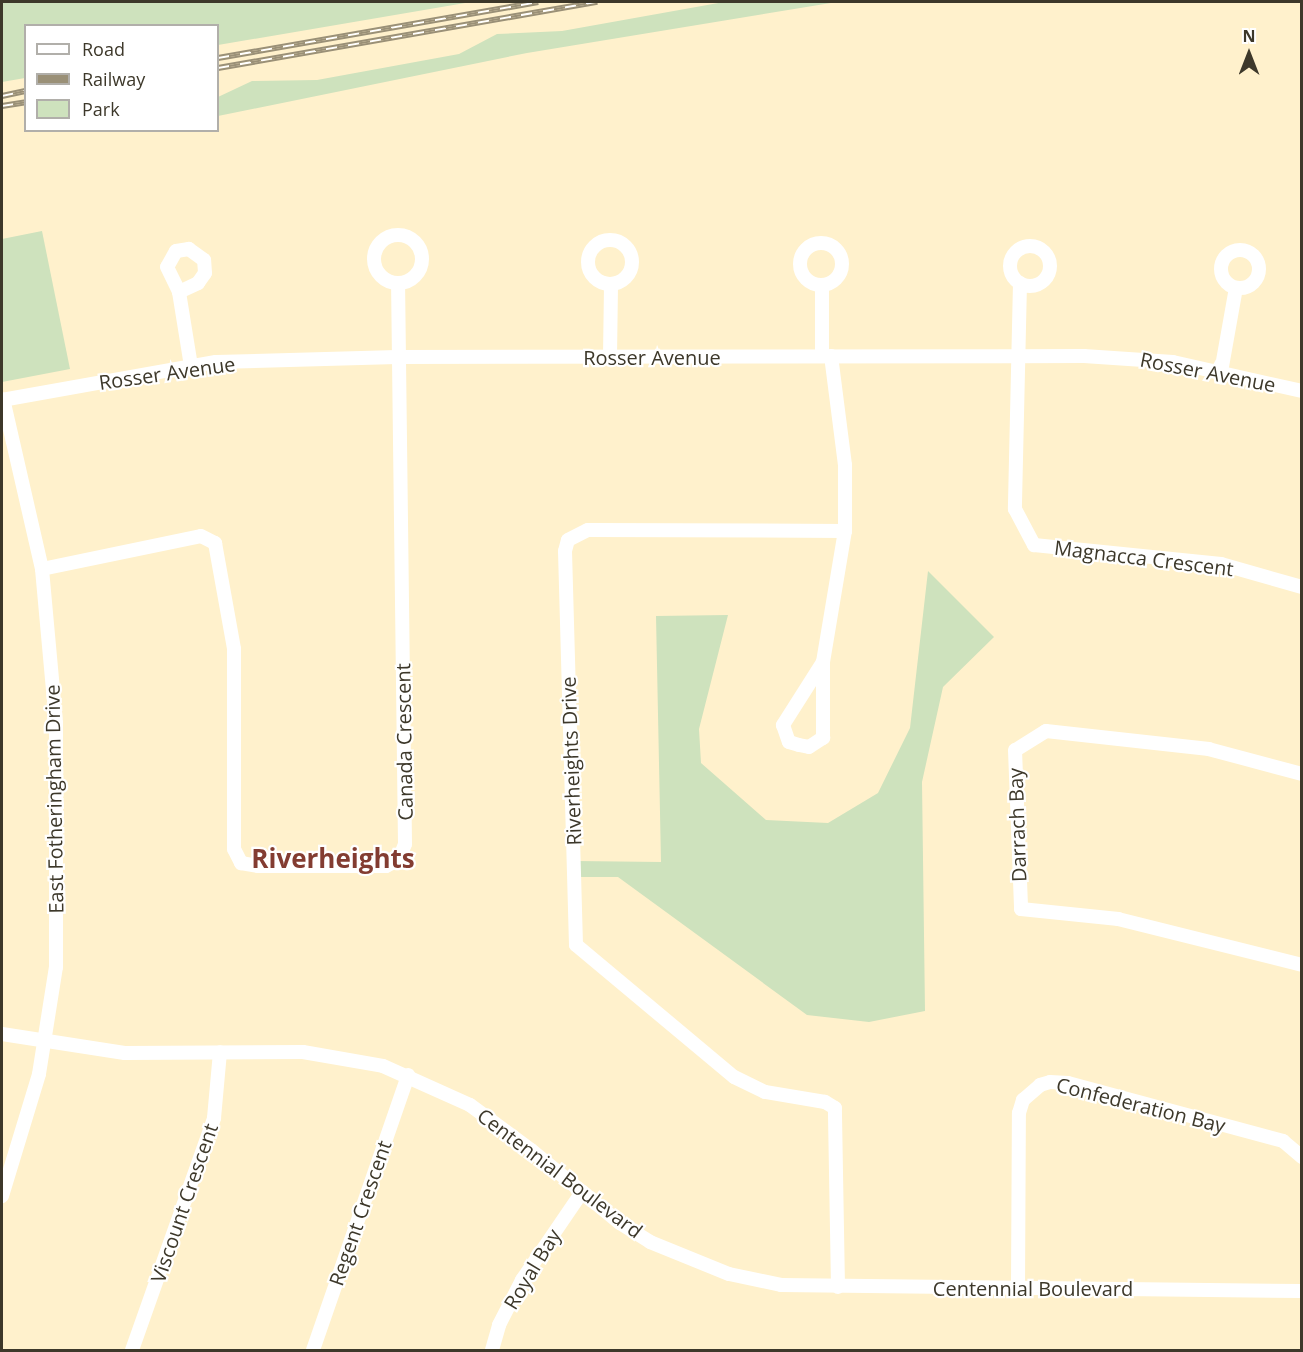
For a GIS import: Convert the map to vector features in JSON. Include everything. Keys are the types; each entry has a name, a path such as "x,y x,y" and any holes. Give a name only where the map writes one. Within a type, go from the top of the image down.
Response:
{"street":[{"path":"397,357 398,283"},
{"path":"1018,357 1020,283"},
{"path":"610,357 611,285"},
{"path":"822,286 826,356 845,465 845,531 823,662 823,738 809,747 799,746 789,741 783,725 823,662"},
{"path":"1221,372 1236,288"},
{"path":"179,292 191,366"},
{"name":"Rosser Avenue","path":"2,400 191,366 397,357 1134,358 1221,372 1302,391"},
{"name":"Canada Crescent","path":"42,569 201,536 215,543 234,649 234,849 241,863 258,866 386,866 399,859 405,844 397,357"},
{"name":"Magnacca Crescent","path":"1018,357 1016,509 1034,545 1221,564 1302,587"},
{"name":"East Fotheringham Drive","path":"2,400 42,569 56,723 56,967 45,1043 25,1126 2,1196"},
{"name":"Riverheights Drive","path":"838,1287 835,1108 825,1102 765,1092 734,1077 576,945 565,551 568,540 588,530 845,531"},
{"name":"Darrach Bay","path":"1302,774 1209,749 1046,731 1015,750 1021,909 1118,919 1302,965"},
{"name":"Centennial Boulevard","path":"2,1034 45,1043 125,1053 220,1052 328,1055 408,1075 470,1105 620,1223 686,1259 729,1274 781,1285 1302,1291"},
{"name":"Viscount Crescent","path":"132,1350 214,1118 220,1052"},
{"name":"Regent Crescent","path":"313,1350 408,1075"},
{"name":"Confederation Bay","path":"1018,1287 1018,1113 1023,1100 1040,1086 1050,1082 1068,1083 1283,1141 1302,1156"},
{"name":"Royal Bay","path":"492,1350 499,1325 522,1280 582,1192"}],"green space":[{"path":"2,2 471,2 219,45 219,24 24,24 24,78 2,82"},
{"path":"724,2 837,2 527,53 219,116 219,97 252,81 317,80 459,54 497,34 562,31"},
{"path":"42,231 70,369 2,382 2,239"},
{"path":"928,571 994,637 943,687 922,782 925,1011 869,1022 807,1015 618,877 574,877 575,861 661,862 656,616 728,615 699,729 701,763 766,820 828,823 878,793 910,728"}],"railway":[{"path":"219,58 538,2"},
{"path":"219,68 597,2"},
{"path":"2,96 24,91"},
{"path":"2,106 24,102"}],"district":[{"name":"Riverheights","path":"333,859"}]}
